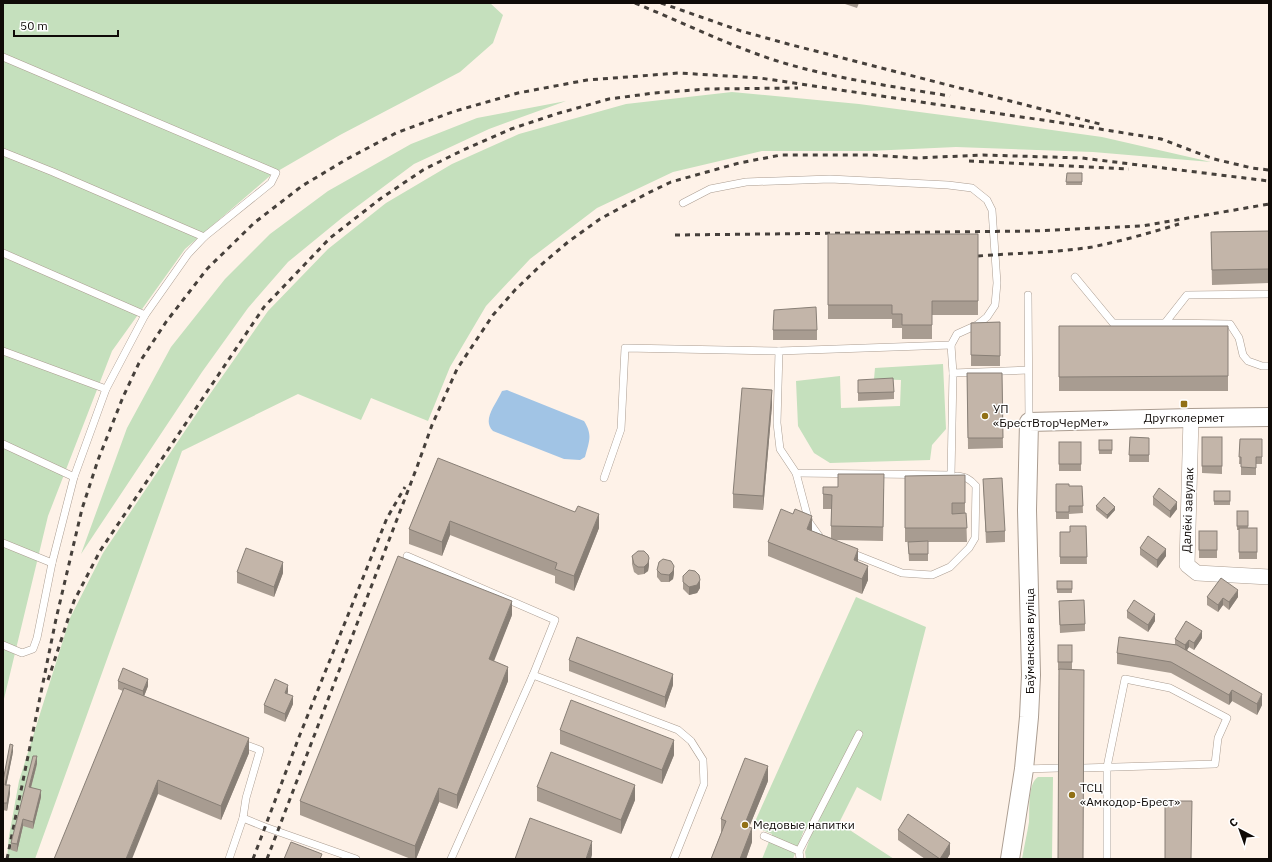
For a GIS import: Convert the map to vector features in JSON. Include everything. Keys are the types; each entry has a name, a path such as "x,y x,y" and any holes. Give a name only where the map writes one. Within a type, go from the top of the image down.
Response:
{"street":[{"path":"1029,422 1269,417"},
{"name":"Далёкі завулак","path":"1191,418 1187,565 1197,573 1269,577"},
{"name":"Баўманская вуліца","path":"1010,859 1024,768 1031,675 1027,510 1029,422"}],"lane":[{"path":"3,57 276,172 270,183 204,237 188,254 146,315 106,389 74,478 52,563 37,638 33,649 22,653 3,645"},
{"path":"3,152 204,237"},
{"path":"683,203 710,189 746,182 830,179 948,185 972,188 987,200 992,210 996,283 995,304 987,317 977,325 957,334 951,345 953,373 951,475"},
{"path":"3,253 146,315"},
{"path":"1075,277 1113,323 1230,324 1239,338 1243,355 1248,361 1262,366 1269,366"},
{"path":"1165,323 1187,295 1269,294"},
{"path":"1028,295 1029,422"},
{"path":"604,478 621,429 625,348 779,351 951,345"},
{"path":"3,350 106,389"},
{"path":"779,351 777,423 780,450 796,473 809,522 823,542 830,545"},
{"path":"953,373 1028,370"},
{"path":"3,444 74,478"},
{"path":"796,473 965,476 976,486 975,538 969,548 950,567 932,575 902,573 844,550"},
{"path":"3,543 52,563"},
{"path":"407,556 555,620 533,675 451,859"},
{"path":"533,675 678,730 691,740 703,760 704,784 674,859"},
{"path":"1083,768 1107,768 1215,764 1218,738 1227,718 1170,688 1125,679 1107,768 1107,859"},
{"path":"800,859 799,850 859,734"},
{"path":"229,859 243,818 246,798 260,750 232,739"},
{"path":"1024,768 1059,768"},
{"path":"243,818 271,830 356,859"},
{"path":"764,836 799,850"}],"green space":[{"path":"3,3 490,3 503,15 493,43 460,72 340,135 271,175 185,249 112,351 48,516 3,703"},
{"path":"732,92 859,104 1102,137 1211,162 1093,152 956,147 869,151 762,151 673,172 597,208 530,259 486,306 450,367 428,421 371,398 361,420 298,394 182,451 35,859 7,859 9,836 19,781 70,618 103,553 203,404 268,311 328,249 386,203 452,164 519,134 626,104"},
{"path":"566,101 489,129 414,164 343,217 288,262 248,308 202,372 81,554 127,428 171,347 225,279 270,234 328,191 411,144 477,118"},
{"path":"943,364 946,429 932,445 930,460 830,463 814,453 798,426 796,381 840,376 841,408 900,406 901,380 874,379 875,368"},
{"path":"856,597 926,627 881,801 857,787 839,823 894,859 806,859 805,852 811,835 804,830 793,859 762,859 772,834 753,826"},
{"path":"1038,777 1053,777 1052,859 1022,859 1029,822 1029,805 1032,785 1034,780"}],"water":[{"path":"507,390 584,421 589,430 589,443 585,457 580,460 564,459 493,431 489,423 490,413 502,391"}],"building":[{"path":"1067,173 1082,173 1082,182 1066,182"},
{"path":"1269,231 1269,269 1212,270 1211,232"},
{"path":"828,234 978,234 978,301 932,301 932,325 902,325 902,314 892,314 892,305 828,305"},
{"path":"816,307 817,330 773,330 774,310"},
{"path":"1000,322 1000,356 971,355 971,323"},
{"path":"1059,326 1228,326 1228,376 1059,377"},
{"name":"УП «БрестВторЧерМет»","path":"967,373 1002,373 1003,438 968,438"},
{"path":"893,378 894,392 858,393 858,380"},
{"path":"742,388 772,390 763,496 733,494"},
{"path":"1130,437 1149,438 1149,455 1129,455"},
{"path":"1202,437 1222,437 1222,466 1202,466"},
{"path":"1240,439 1262,439 1262,457 1256,457 1256,468 1241,467 1241,457 1239,457"},
{"path":"1099,440 1112,440 1112,450 1099,450"},
{"path":"1059,442 1081,442 1081,464 1059,464"},
{"path":"438,458 575,512 578,506 599,514 574,576 555,569 557,563 450,521 442,542 409,529"},
{"path":"838,474 884,474 883,527 831,526 832,495 823,494 823,487 838,487"},
{"path":"965,475 965,503 952,503 952,514 966,513 967,528 905,528 905,476"},
{"path":"1002,478 1005,531 986,532 983,479"},
{"path":"1056,484 1082,486 1083,506 1069,506 1069,512 1056,512"},
{"path":"1159,488 1177,502 1170,511 1153,497"},
{"path":"1214,491 1230,491 1230,501 1214,501"},
{"path":"1104,497 1115,507 1107,515 1096,506"},
{"path":"781,509 793,514 795,509 812,516 807,529 858,549 854,560 868,566 862,579 768,542"},
{"path":"1237,511 1248,511 1248,526 1237,526"},
{"path":"1070,526 1086,526 1087,557 1060,557 1060,532 1070,532"},
{"path":"1239,528 1257,528 1257,552 1239,552"},
{"path":"1199,531 1217,531 1217,550 1199,550"},
{"path":"1148,536 1166,549 1157,560 1140,548"},
{"path":"928,541 928,554 909,554 908,542"},
{"path":"246,548 283,562 274,587 237,572"},
{"path":"638,551 644,551 648,555 648,563 644,567 638,567 634,564 632,556"},
{"path":"398,556 512,601 489,659 508,667 457,795 439,788 415,846 300,801"},
{"path":"663,559 671,561 674,566 673,571 669,575 661,574 657,570 659,562"},
{"path":"689,570 695,571 699,575 700,580 697,585 689,587 683,582 683,576"},
{"path":"1221,578 1238,590 1229,602 1223,598 1218,605 1207,597"},
{"path":"1057,581 1072,581 1072,589 1057,589"},
{"path":"1084,600 1085,624 1060,625 1059,601"},
{"path":"1134,600 1155,614 1148,625 1127,611"},
{"path":"1186,621 1202,631 1194,643 1189,640 1185,645 1175,639"},
{"path":"577,637 673,674 665,697 569,660"},
{"path":"1119,637 1177,645 1262,694 1257,704 1232,690 1229,695 1171,662 1117,653"},
{"path":"1058,645 1072,645 1072,662 1058,662"},
{"path":"123,668 148,679 143,691 118,681"},
{"path":"1059,669 1084,670 1083,859 1058,859"},
{"path":"275,679 288,685 285,693 293,696 285,714 264,705"},
{"path":"124,688 249,738 221,806 158,780 126,859 54,859"},
{"path":"571,700 674,740 662,770 560,730"},
{"path":"10,744 13,745 5,785 10,785 7,803 3,803 3,781"},
{"path":"551,752 635,785 621,820 537,787"},
{"path":"33,756 37,756 29,787 41,790 33,822 23,819 17,844 11,843"},
{"path":"745,758 768,766 744,826 752,828 740,859 711,859 726,821 721,819"},
{"path":"1165,801 1192,801 1191,859 1165,859"},
{"path":"908,814 950,843 940,859 898,830"},
{"path":"530,818 592,841 586,859 515,859"},
{"path":"291,842 322,854 320,859 284,859"}],"railway":[{"path":"635,3 721,40 774,60 839,77 950,96"},
{"path":"661,3 741,31 788,44 1100,124"},
{"path":"7,859 56,619 82,509 98,460 123,397 139,363 166,322 207,269 254,223 302,186 347,159 396,133 452,112 518,93 587,80 679,73 760,78 1161,139 1214,159 1252,168 1269,170"},
{"path":"48,680 74,601 100,551 264,307 330,238 380,199 423,170 511,129 556,114 609,99 654,93 707,89 798,88"},
{"path":"267,859 432,425 457,369 493,315 515,290 568,242 600,219 671,182 739,163 781,155 871,155 917,158 983,155 1082,158 1269,181"},
{"path":"969,161 1129,169"},
{"path":"675,235 1032,231 1142,226 1269,204"},
{"path":"978,256 1049,252 1092,247 1136,237 1179,224"},
{"path":"253,859 299,737 387,518 405,487"}],"place":[{"name":"Другколермет","path":"1184,404"},
{"name":"УП «БрестВторЧерМет»","path":"985,416"},
{"name":"ТСЦ «Амкодор-Брест»","path":"1072,795"},
{"name":"Медовые напитки","path":"745,825"}]}
